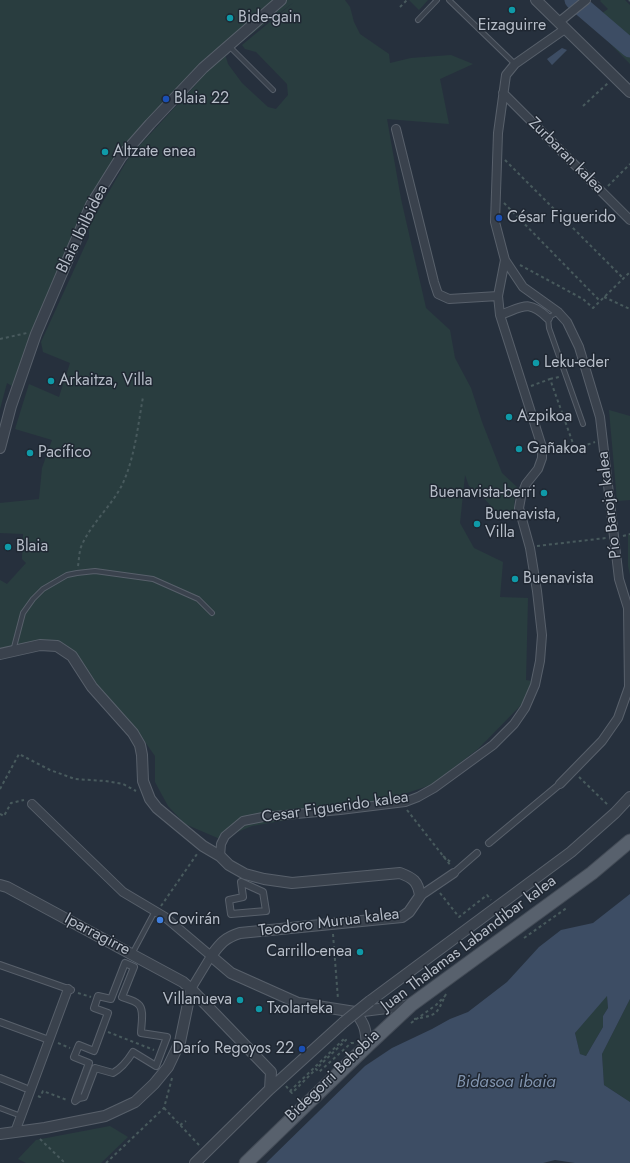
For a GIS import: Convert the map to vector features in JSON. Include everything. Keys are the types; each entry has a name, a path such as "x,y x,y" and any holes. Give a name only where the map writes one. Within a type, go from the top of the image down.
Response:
{"main road":[{"name":"Juan Thalamas Labandibar kalea","path":"246,1163 411,1005 592,873 630,841"}],"street":[{"name":"Blaia Ibilbidea","path":"0,448 2,433 36,334 90,205 120,157 204,68 228,45 281,0"},
{"path":"536,0 630,92"},
{"name":"Cesar Figuerido kalea","path":"220,856 221,844 225,836 243,821 264,817 405,802 418,797 434,788 493,745 514,724 525,708 535,685 540,661 542,635 530,548 520,508 521,497 526,484 538,469 542,458 542,447 500,315 498,296 505,260 495,222 498,133 506,74 515,64 562,25 570,13 586,0"},
{"name":"Zurbaran kalea","path":"503,93 630,220"},
{"path":"396,129 438,294 449,299 498,296"},
{"name":"Pío Baroja kalea","path":"489,843 560,784 602,741 618,718 629,687 629,609 618,579 600,417 578,347 567,322 558,312 523,287 505,260"},
{"path":"500,315 528,305 540,310 548,318"},
{"name":"Teodoro Murua kalea","path":"0,654 40,645 57,646 72,656 92,687 133,733 140,744 143,782 150,799 157,808 203,846 220,856 229,865 245,874 264,879 292,883 400,873 412,877 419,887 420,896 409,912 402,917 240,933 229,936 220,944 211,956"},
{"path":"195,1163 270,1089 344,1022 370,1001 571,852 630,797"},
{"path":"32,804 123,892 165,917 231,973 298,1003 355,1012 411,1005"},
{"path":"420,896 454,873 477,853"},
{"path":"241,882 263,892 266,910 231,914 229,900 243,897 241,882"},
{"name":"Iparragirre","path":"0,885 7,887 183,982 270,1072"},
{"path":"0,1134 45,1128 106,1116 135,1102 154,1084 168,1067 180,1042 191,989 211,956"},
{"path":"125,963 134,967 122,998 140,1005 142,1018 141,1033 167,1037 156,1066 133,1052 127,1061 113,1073 95,1068 84,1097 75,1101 89,1063 74,1057 76,1051 79,1045 94,1051 108,1013 94,1008 97,1000 98,996 111,999 125,963"},
{"path":"0,965 70,990 49,1040 15,1132"},
{"path":"355,1012 365,1028 367,1046"},
{"path":"0,1022 49,1040"},
{"path":"270,1089 270,1072 294,1067"},
{"path":"0,1078 25,1088"}],"lane":[{"path":"418,20 437,0"},
{"path":"449,0 515,64"},
{"path":"228,45 273,90"},
{"path":"558,312 548,318 549,328 582,424"},
{"path":"13,651 23,613 33,599 44,589 67,575 77,573 95,571 153,579 198,599 212,613"},
{"path":"132,954 156,911"},
{"path":"0,1108 21,1116"}],"path":[{"path":"400,7 407,0"},
{"path":"583,106 607,84"},
{"path":"497,153 624,278"},
{"path":"602,192 630,164"},
{"path":"496,196 600,301"},
{"path":"505,260 521,266 583,299 593,308 630,272"},
{"path":"604,297 630,309"},
{"path":"0,339 26,333 36,334"},
{"path":"524,388 555,378"},
{"path":"550,380 575,448 593,443"},
{"path":"77,573 81,549 88,534 119,491 124,481 132,456 143,396"},
{"path":"621,536 630,534"},
{"path":"538,553 538,546 604,539"},
{"path":"0,789 19,754 50,770 75,779 123,784 139,792"},
{"path":"578,776 605,801 614,813"},
{"path":"0,814 4,816 11,803 25,799 32,804"},
{"path":"412,806 406,809 444,859"},
{"path":"156,911 198,853"},
{"path":"442,895 459,917 487,896"},
{"path":"523,939 573,903"},
{"path":"332,924 339,1010"},
{"path":"70,990 97,1000"},
{"path":"410,1024 436,1005 448,991"},
{"path":"408,1020 432,1016 441,1007 445,995 451,991"},
{"path":"105,1031 157,1052"},
{"path":"345,1038 346,1040 292,1093 290,1091 345,1038"},
{"path":"316,1069 319,1072 351,1043 356,1042 360,1038 367,1046"},
{"path":"49,1040 76,1051"},
{"path":"106,1163 164,1108 172,1078"},
{"path":"290,1091 286,1087 291,1082"},
{"path":"43,1091 73,1101"},
{"path":"164,1108 192,1138"},
{"path":"180,1125 186,1121"},
{"path":"38,1137 65,1163"}],"green space":[{"path":"0,0 345,0 350,7 354,22 360,34 389,54 390,63 411,58 451,55 473,64 440,79 449,124 387,119 401,199 426,308 450,330 455,358 471,388 482,422 502,473 518,488 515,493 514,512 502,518 481,495 469,486 465,475 460,523 474,548 503,562 500,597 528,598 526,680 532,681 524,702 478,749 431,785 368,806 252,826 220,839 185,824 168,806 155,782 155,756 133,725 66,647 0,650 0,580 7,584 26,563 22,559 23,534 0,533 0,503 39,499 42,468 52,440 15,429 29,384 59,397 70,363 43,352 41,342 89,237 89,226 129,157 201,79 121,157 91,205 12,386 7,383 0,409","holes":["294,2 242,45 245,49 256,52 287,84 288,95 276,109 268,107 242,83 228,64 225,54"]},
{"path":"409,0 428,0 419,10"},
{"path":"625,0 630,5 630,64 589,22 608,9 600,1"},
{"path":"609,410 630,416 630,500 617,501"},
{"path":"628,534 630,534 630,575 628,566"},
{"path":"607,995 608,1008 603,1016 603,1027 586,1056 580,1054 575,1033"},
{"path":"630,999 630,1102 604,1085 602,1054"},
{"path":"110,1126 128,1137 101,1163 26,1163 18,1159 36,1140"}],"water":[{"path":"562,48 567,50 552,65 547,59"},
{"name":"Bidasoa ibaia","path":"630,894 630,999 602,1054 604,1085 630,1102 630,1163 575,1163 555,1160 543,1163 266,1163 365,1066 392,1048 450,1019 468,1012 507,982 539,947 561,930 593,923","holes":["607,996 608,1008 603,1016 603,1027 586,1056 580,1054 575,1033"]}],"waterway":[{"path":"574,0 630,48"}],"place":[{"name":"Eizaguirre","path":"512,10"},
{"name":"Bide-gain","path":"230,18"},
{"name":"Blaia 22","path":"166,99"},
{"name":"Altzate enea","path":"105,152"},
{"name":"César Figuerido","path":"499,218"},
{"name":"Leku-eder","path":"536,363"},
{"name":"Arkaitza, Villa","path":"51,381"},
{"name":"Azpikoa","path":"509,417"},
{"name":"Gañakoa","path":"519,449"},
{"name":"Pacífico","path":"30,453"},
{"name":"Buenavista-berri","path":"544,493"},
{"name":"Buenavista, Villa","path":"477,524"},
{"name":"Blaia","path":"8,547"},
{"name":"Buenavista","path":"515,579"},
{"name":"Covirán","path":"160,920"},
{"name":"Carrillo-enea","path":"360,952"},
{"name":"Villanueva","path":"240,1000"},
{"name":"Txolarteka","path":"259,1009"},
{"name":"Darío Regoyos 22","path":"302,1049"}]}
